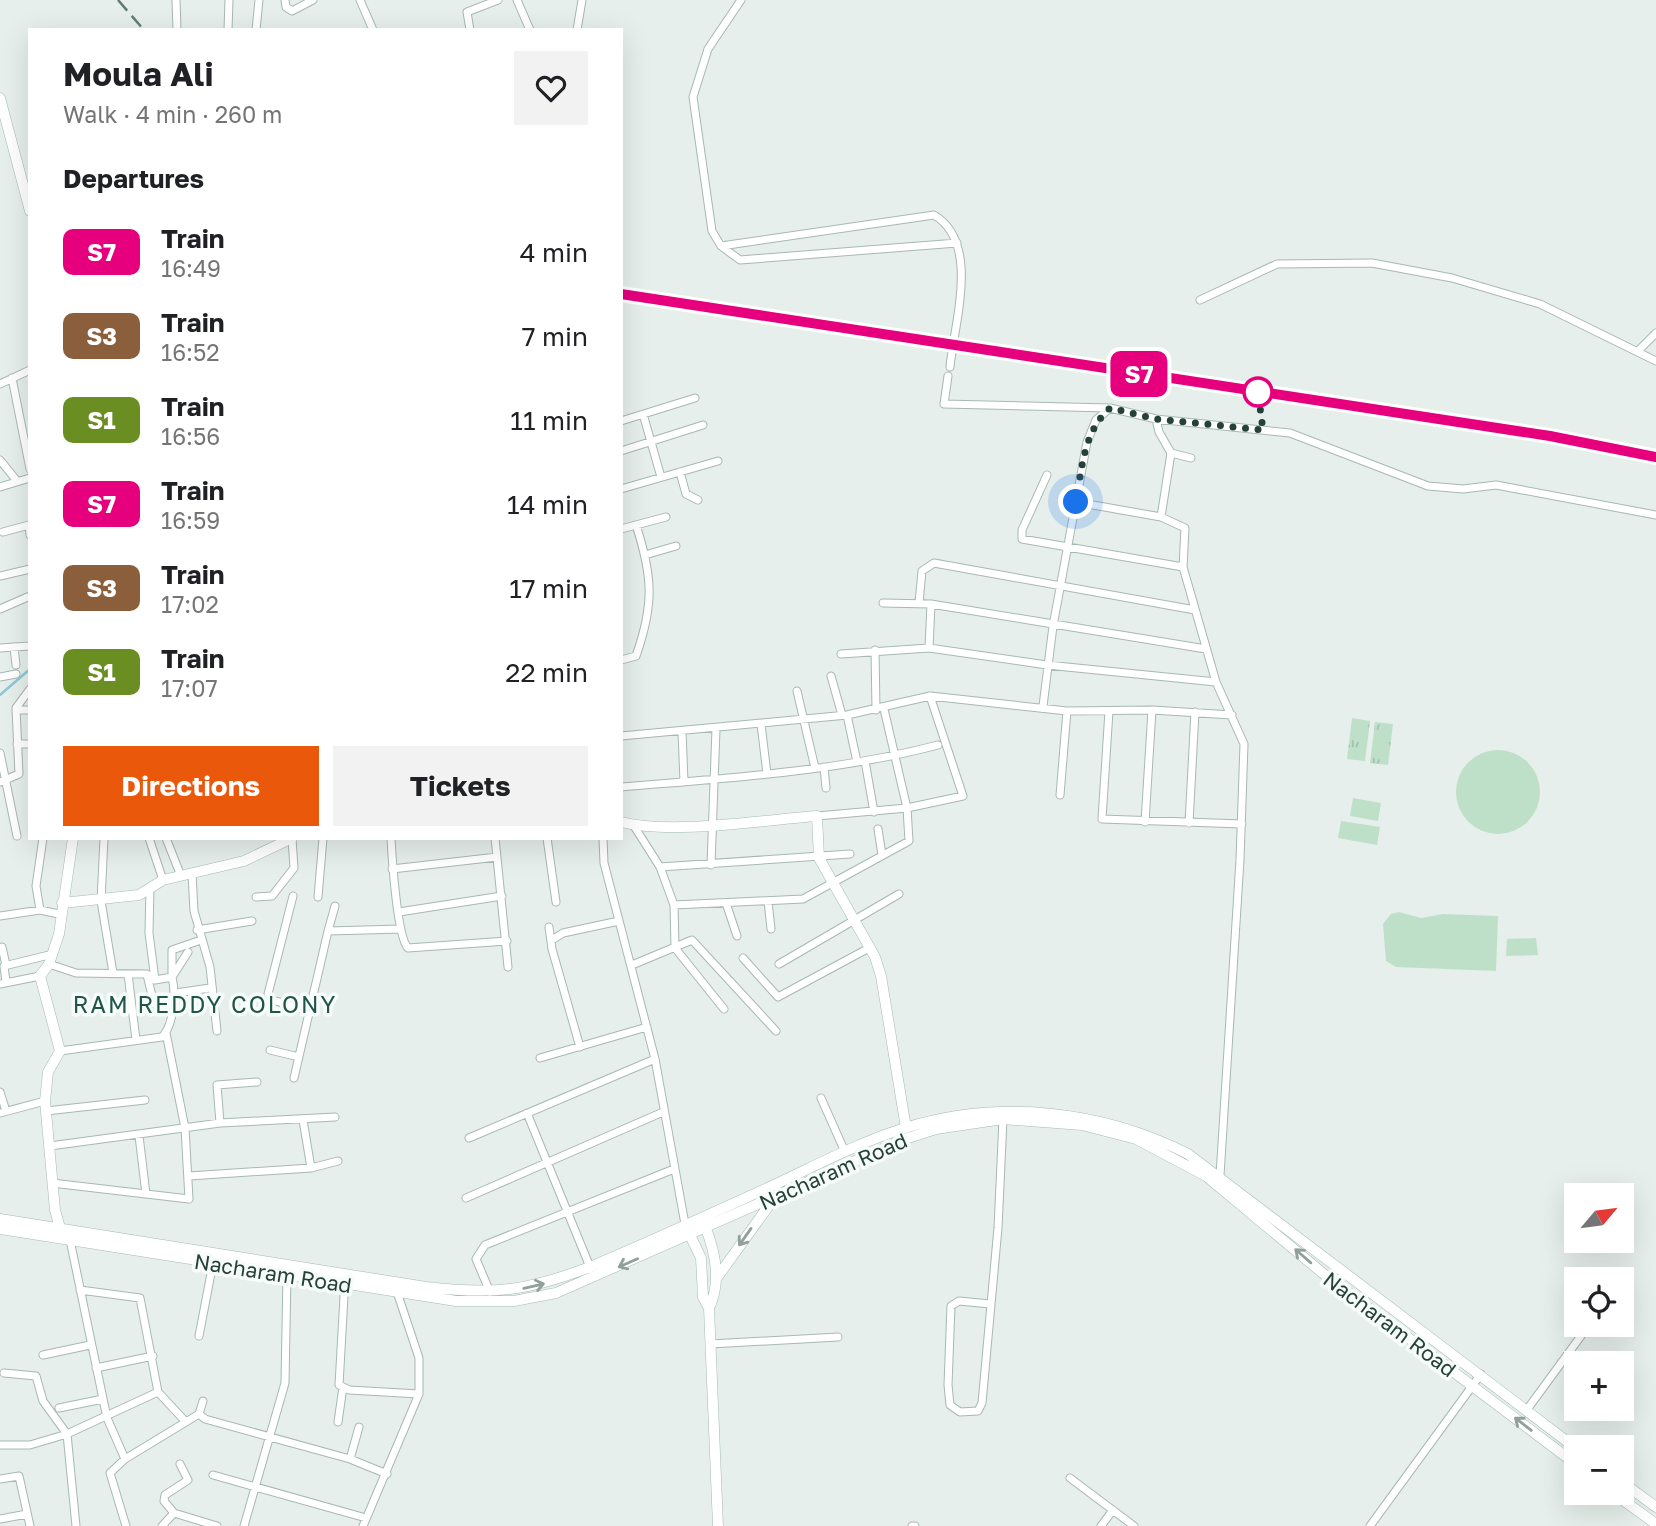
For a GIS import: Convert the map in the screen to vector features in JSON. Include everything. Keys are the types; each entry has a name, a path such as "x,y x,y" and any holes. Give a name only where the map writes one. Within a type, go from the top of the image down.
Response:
{"main road":[{"path":"0,98 28,203"},
{"path":"623,823 634,826 712,825 817,816 819,858 855,921 881,976 906,1128"},
{"path":"60,1228 52,1183 46,1106 48,1072 60,1051 40,976 51,959 59,934 73,840"},
{"path":"61,909 139,895 163,880 244,861 290,840"},
{"name":"Nacharam Road","path":"0,1229 287,1274 490,1292 546,1283 687,1229 845,1152 906,1128 981,1115 1022,1111 1056,1113 1141,1132 1188,1154 1325,1275 1564,1455"},
{"name":"Nacharam Road","path":"703,1222 775,1197 905,1139 936,1129 1003,1119 1055,1121 1115,1132 1170,1155 1218,1180 1482,1374 1564,1439"},
{"path":"716,1279 775,1197"},
{"name":"Nacharam Road","path":"0,1219 128,1242 192,1248 397,1292 478,1302 514,1301 556,1293 687,1229"},
{"path":"703,1222 713,1251 716,1279 709,1308 718,1526"},
{"path":"687,1229 701,1258 703,1297 709,1308"},
{"path":"1634,1491 1656,1507"},
{"path":"1630,1505 1656,1524"}],"street":[{"path":"176,0 177,28"},
{"path":"228,28 229,0"},
{"path":"256,28 259,0"},
{"path":"285,0 286,7 292,11 313,0"},
{"path":"360,0 372,28"},
{"path":"470,28 467,12 498,0"},
{"path":"517,0 529,28"},
{"path":"577,28 582,0"},
{"path":"741,0 708,49 694,97 712,231 721,246 740,260 957,243"},
{"path":"721,246 929,214 945,222 957,243 961,293 950,367"},
{"path":"1200,300 1277,264 1372,263 1452,278 1540,304 1639,350 1656,361"},
{"path":"1639,350 1656,333"},
{"path":"0,384 28,371"},
{"path":"948,376 944,404 1110,408 1156,419 1290,433 1427,486 1463,489 1496,485 1656,515"},
{"path":"12,378 28,459"},
{"path":"623,421 695,398"},
{"path":"1043,706 1053,626 1087,442 1096,420 1110,408"},
{"path":"643,414 661,477"},
{"path":"1156,419 1159,432 1171,453 1161,517"},
{"path":"623,450 703,425"},
{"path":"1171,453 1191,458"},
{"path":"0,460 17,481"},
{"path":"623,488 718,461"},
{"path":"680,471 686,494 698,500"},
{"path":"1047,475 1022,539 1183,568"},
{"path":"0,487 28,478"},
{"path":"1076,502 1161,517 1185,528 1183,568 1216,682 1244,744 1242,824 1218,1180"},
{"path":"623,528 666,517"},
{"path":"3,531 28,524"},
{"path":"623,659 636,656 646,629 651,587 636,525"},
{"path":"645,555 676,545"},
{"path":"919,603 922,571 934,563 1195,610"},
{"path":"0,576 28,569"},
{"path":"0,609 28,597"},
{"path":"883,603 931,604 1206,649"},
{"path":"929,648 931,604"},
{"path":"0,648 28,646"},
{"path":"0,677 16,670 14,647"},
{"path":"841,654 929,648 1047,665 1216,682"},
{"path":"674,905 803,899 909,841 906,808 880,710 875,650"},
{"path":"831,676 861,761 874,812"},
{"path":"797,691 826,788"},
{"path":"2,781 19,774 16,710 28,692"},
{"path":"623,736 844,715 880,710 930,696 1043,706 1067,711 1152,710 1232,715"},
{"path":"817,816 906,808 963,796 930,696"},
{"path":"16,710 28,710"},
{"path":"1145,821 1152,710"},
{"path":"1060,795 1067,711"},
{"path":"1110,711 1102,819 1242,824"},
{"path":"1189,822 1195,712"},
{"path":"761,724 767,774"},
{"path":"711,864 716,729"},
{"path":"682,731 684,782"},
{"path":"18,744 28,744"},
{"path":"623,788 820,768 894,757 938,745"},
{"path":"0,753 2,781 17,836"},
{"path":"634,826 660,867 674,905 675,948 724,1009"},
{"path":"878,829 882,855"},
{"path":"40,910 36,886 43,840"},
{"path":"104,840 101,901 113,973"},
{"path":"150,840 163,880"},
{"path":"167,840 187,875 197,930 209,967 217,1031"},
{"path":"256,897 272,896 294,868 292,840"},
{"path":"318,897 323,840"},
{"path":"391,840 392,869 404,944 412,950 507,941"},
{"path":"495,840 508,967"},
{"path":"547,840 556,902"},
{"path":"603,840 604,863 655,1059 687,1229"},
{"path":"660,867 850,854"},
{"path":"392,869 497,857"},
{"path":"150,886 149,933 155,980"},
{"path":"779,964 899,894"},
{"path":"293,896 268,994 273,1000 308,1011"},
{"path":"399,912 502,896"},
{"path":"768,901 771,929"},
{"path":"726,903 737,936"},
{"path":"294,1078 335,906"},
{"path":"0,916 61,909"},
{"path":"197,930 252,921"},
{"path":"552,940 563,933 619,921"},
{"path":"549,927 552,949 580,1047"},
{"path":"328,931 401,929"},
{"path":"52,1183 189,1199 185,1128 166,1033 176,993 172,977 172,950 201,940"},
{"path":"632,965 692,940 776,1031"},
{"path":"2,947 6,965"},
{"path":"743,958 778,997 869,948"},
{"path":"40,976 3,983 2,968 6,965 51,959 76,973 146,974 155,980 172,977 188,951"},
{"path":"128,974 136,1040"},
{"path":"146,974 154,1004"},
{"path":"176,993 210,988"},
{"path":"541,1058 647,1027"},
{"path":"60,1051 155,1039 166,1033"},
{"path":"270,1050 299,1057"},
{"path":"468,1138 655,1059"},
{"path":"220,1123 217,1085 257,1082"},
{"path":"0,1092 3,1112 46,1106 145,1100"},
{"path":"821,1098 845,1152"},
{"path":"466,1198 663,1112"},
{"path":"527,1113 549,1161 590,1267"},
{"path":"50,1146 220,1123 303,1121 335,1117"},
{"path":"990,1304 959,1301 950,1311 948,1385 950,1405 960,1412 975,1412 981,1409 998,1228 1003,1119"},
{"path":"303,1121 311,1168"},
{"path":"139,1136 146,1194"},
{"path":"189,1176 311,1168 338,1161"},
{"path":"490,1292 477,1259 485,1245 674,1169"},
{"path":"70,1240 107,1418 125,1459"},
{"path":"199,1336 213,1263"},
{"path":"244,1526 272,1438 285,1383 287,1274"},
{"path":"338,1422 343,1387 337,1378 345,1279"},
{"path":"80,1290 140,1298 158,1392 185,1421"},
{"path":"213,1475 364,1522 387,1474 419,1394 419,1358 397,1292"},
{"path":"710,1344 838,1337"},
{"path":"1526,1411 1580,1337"},
{"path":"43,1355 90,1345"},
{"path":"96,1368 153,1356"},
{"path":"4,1373 36,1376 43,1401 67,1434 76,1526"},
{"path":"1370,1526 1482,1374"},
{"path":"343,1387 419,1394"},
{"path":"0,1445 30,1445 67,1434 107,1418 158,1392"},
{"path":"59,1408 103,1399"},
{"path":"126,1526 110,1473 125,1459 199,1414 204,1401"},
{"path":"199,1414 205,1419 350,1459 387,1474"},
{"path":"350,1459 359,1427"},
{"path":"180,1464 188,1480 162,1499 174,1513 217,1526"},
{"path":"0,1479 19,1476 30,1526"},
{"path":"1070,1478 1134,1526"},
{"path":"1101,1526 1113,1510"},
{"path":"162,1526 174,1513"},
{"path":"0,1519 27,1514"}],"green space":[{"path":"1352,718 1370,721 1365,761 1347,759"},
{"path":"1375,722 1393,724 1388,765 1370,763"},
{"path":"1498,750 1514,753 1528,762 1537,776 1540,792 1537,808 1528,822 1514,831 1498,834 1482,831 1468,822 1459,808 1456,792 1459,776 1468,762 1482,753"},
{"path":"1353,798 1381,803 1378,821 1350,816"},
{"path":"1341,821 1380,827 1377,845 1338,838"},
{"path":"1399,912 1421,918 1443,914 1498,916 1496,971 1396,967 1386,961 1383,924 1391,914"},
{"path":"1536,938 1538,955 1506,956 1507,939"}],"waterway":[{"path":"0,695 28,671"}],"railway":[{"path":"118,0 142,28"},
{"path":"623,288 1551,431 1656,452"}],"train":[{"name":"S7","path":"623,294 1550,436 1656,457"}],"district":[{"name":"RAM REDDY COLONY","path":"205,1004"}],"route":[{"path":"1076,502 1087,442 1096,420 1110,408 1156,419 1263,430 1258,392"}]}
